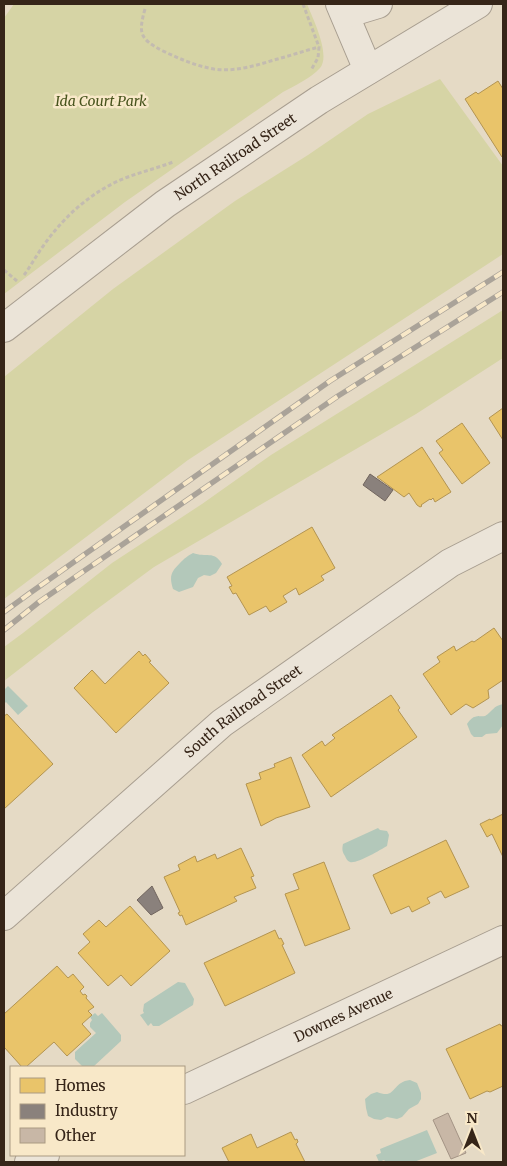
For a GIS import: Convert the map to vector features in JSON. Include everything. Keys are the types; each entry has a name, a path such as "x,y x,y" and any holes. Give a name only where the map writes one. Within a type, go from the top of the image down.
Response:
{"street":[{"path":"368,70 342,9 378,4"},
{"name":"North Railroad Street","path":"4,328 165,204 311,106 478,4"},
{"name":"South Railroad Street","path":"4,916 222,723 450,563 503,536"},
{"name":"Downes Avenue","path":"185,1090 503,940"},
{"path":"29,1162 43,1156"}],"path":[{"path":"303,4 318,47 318,58 310,70"},
{"path":"145,9 141,31 145,40 151,45 183,60 218,70 247,68 318,47"},
{"path":"10,286 27,271 40,250 59,226 87,200 102,189 120,180 176,161"},
{"path":"4,270 17,281"}],"green space":[{"name":"Ida Court Park","path":"14,4 307,4 320,37 323,62 320,68 312,75 283,92 125,202 4,294 4,18"},
{"path":"440,79 503,166 503,254 188,460 4,599 4,377 113,289 235,201 368,114"},
{"path":"503,310 503,358 416,414 154,567 4,681 4,647 112,563 202,504 271,455"}],"shaded area":[{"path":"193,553 216,557 222,564 216,573 198,578 193,587 179,592 173,589 172,575 180,563"},
{"path":"8,686 28,706 18,715 6,702 4,704 4,690"},
{"path":"503,704 503,725 497,733 474,737 467,724 469,721 475,717 485,716 495,707"},
{"path":"378,828 387,831 389,835 387,846 358,861 348,861 342,849 343,844"},
{"path":"178,982 185,983 194,999 193,1005 159,1026 153,1026 151,1023 148,1026 140,1015 144,1013 144,1004"},
{"path":"95,1013 98,1016 102,1013 121,1035 121,1041 94,1066 82,1066 75,1059 75,1052 96,1033 90,1027 92,1020 90,1017"},
{"path":"410,1080 417,1083 421,1093 421,1099 418,1104 397,1119 387,1117 381,1120 368,1116 365,1099 377,1092 388,1094 404,1081"},
{"path":"427,1130 437,1153 414,1162 386,1162 384,1160 379,1162 376,1155 381,1153 380,1149"}],"building: Homes":[{"path":"498,81 503,89 502,157 465,99 476,92 478,94"},
{"path":"503,408 503,440 489,418"},
{"path":"462,423 490,463 462,484 439,453 443,450 436,441"},
{"path":"422,447 451,492 435,502 433,498 430,499 420,507 409,493 404,497 377,477"},
{"path":"312,527 335,568 321,576 324,580 299,595 296,588 283,596 287,602 270,612 266,606 249,615 236,593 233,594 229,587 232,586 227,577"},
{"path":"494,628 503,641 503,680 488,690 489,698 473,708 466,704 451,715 423,674 440,662 437,657 454,646 456,651 472,641 474,642"},
{"path":"139,651 143,656 145,654 151,661 149,662 169,683 116,733 74,688 92,670 105,684"},
{"path":"391,695 400,708 398,710 417,737 331,797 302,755 322,741 325,746 335,738 332,735"},
{"path":"7,714 53,764 4,809 4,716"},
{"path":"291,757 310,807 276,818 261,826 246,784 261,779 259,773 275,767 274,764"},
{"path":"503,814 503,857 492,834 487,837 480,824"},
{"path":"446,840 469,887 445,898 441,891 427,898 430,903 412,912 409,906 391,914 373,875"},
{"path":"241,848 254,876 251,877 256,888 234,897 237,901 186,925 182,915 180,916 178,913 180,912 164,877 180,870 178,865 195,856 197,862 215,854 217,859"},
{"path":"324,862 350,929 305,946 285,894 299,889 293,874"},
{"path":"130,906 170,951 131,986 121,975 108,986 78,953 90,942 83,934 99,920 106,927"},
{"path":"275,930 279,939 281,938 284,944 282,945 295,973 225,1006 204,963"},
{"path":"57,966 68,978 73,974 84,987 80,991 83,995 87,996 86,998 94,1007 88,1011 92,1015 82,1024 91,1034 67,1056 54,1042 27,1066 21,1066 4,1047 4,1014"},
{"path":"500,1024 501,1026 503,1025 503,1086 470,1099 446,1049"},
{"path":"291,1132 295,1140 297,1139 298,1142 296,1144 305,1162 229,1162 222,1148 251,1134 257,1148"}],"building: Industry":[{"path":"370,474 393,490 385,501 363,485"},
{"path":"152,886 163,908 151,915 137,900"}],"building: Other":[{"path":"448,1113 466,1153 451,1159 433,1120"}],"railway":[{"path":"4,612 330,381 503,272"},
{"path":"4,630 39,602 338,396 503,292"}]}
